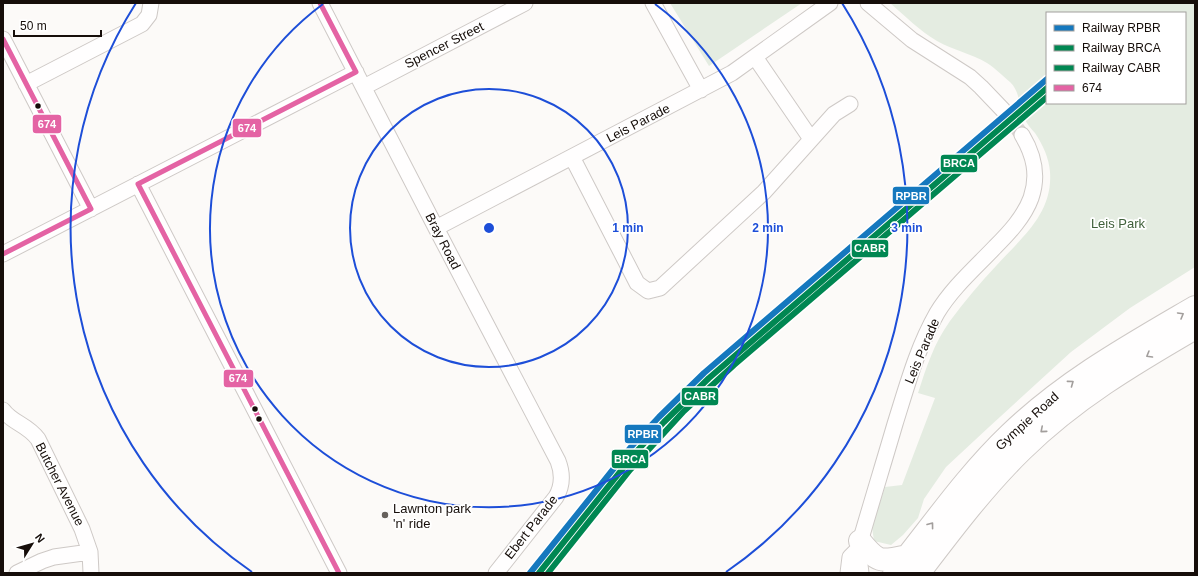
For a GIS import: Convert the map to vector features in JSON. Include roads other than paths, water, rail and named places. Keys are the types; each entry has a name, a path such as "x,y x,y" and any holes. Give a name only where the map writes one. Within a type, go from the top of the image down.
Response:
{"highway":[{"name":"Gympie Road","path":"913,565 972,473 1028,417 1090,370 1195,307"},
{"name":"Gympie Road","path":"894,573 913,565 1009,463 1041,432 1078,402 1112,378 1195,328"},
{"path":"859,545 878,559 913,565"}],"street":[{"path":"26,84 142,24 149,15 151,3"},
{"name":"Bray Road","path":"320,3 558,461 562,479"},
{"name":"Spencer Street","path":"364,86 525,3"},
{"path":"653,3 701,90"},
{"name":"Leis Parade","path":"436,228 732,73 830,3"},
{"path":"868,3 912,40 970,78 1003,110"},
{"path":"3,39 91,209"},
{"path":"755,57 811,139"},
{"path":"3,254 356,72"},
{"path":"572,157 637,283 648,291 660,288 764,192 834,114 850,104"},
{"name":"Leis Parade","path":"848,573 850,557 859,545 909,380 920,348 929,328 952,293 1006,236 1024,212 1030,200 1035,179 1035,170 1029,149 1022,135"},
{"path":"138,184 338,573"},
{"name":"Butcher Avenue","path":"5,415 28,428 38,439 79,522 90,552 91,573"},
{"name":"Ebert Parade","path":"496,573 556,497 561,488 562,479"},
{"name":"Leis Parade","path":"859,545 861,573"},
{"path":"17,573 54,556 90,552"}],"tunnel":[{"path":"1003,110 1022,135"}],"railway":[{"path":"539,573 636,452 679,406 707,379 864,244"}],"rail line":[{"name":"RPBR","path":"530,573 631,447 704,373 1046,80"},
{"name":"BRCA","path":"539,573 636,452 709,378 1046,89"},
{"name":"CABR","path":"548,573 630,470 684,411 734,365 1046,98"}],"place":[{"name":"Lawnton park 'n' ride","path":"385,515"}],"park label":[{"name":"Leis Park","path":"1118,223"}]}
